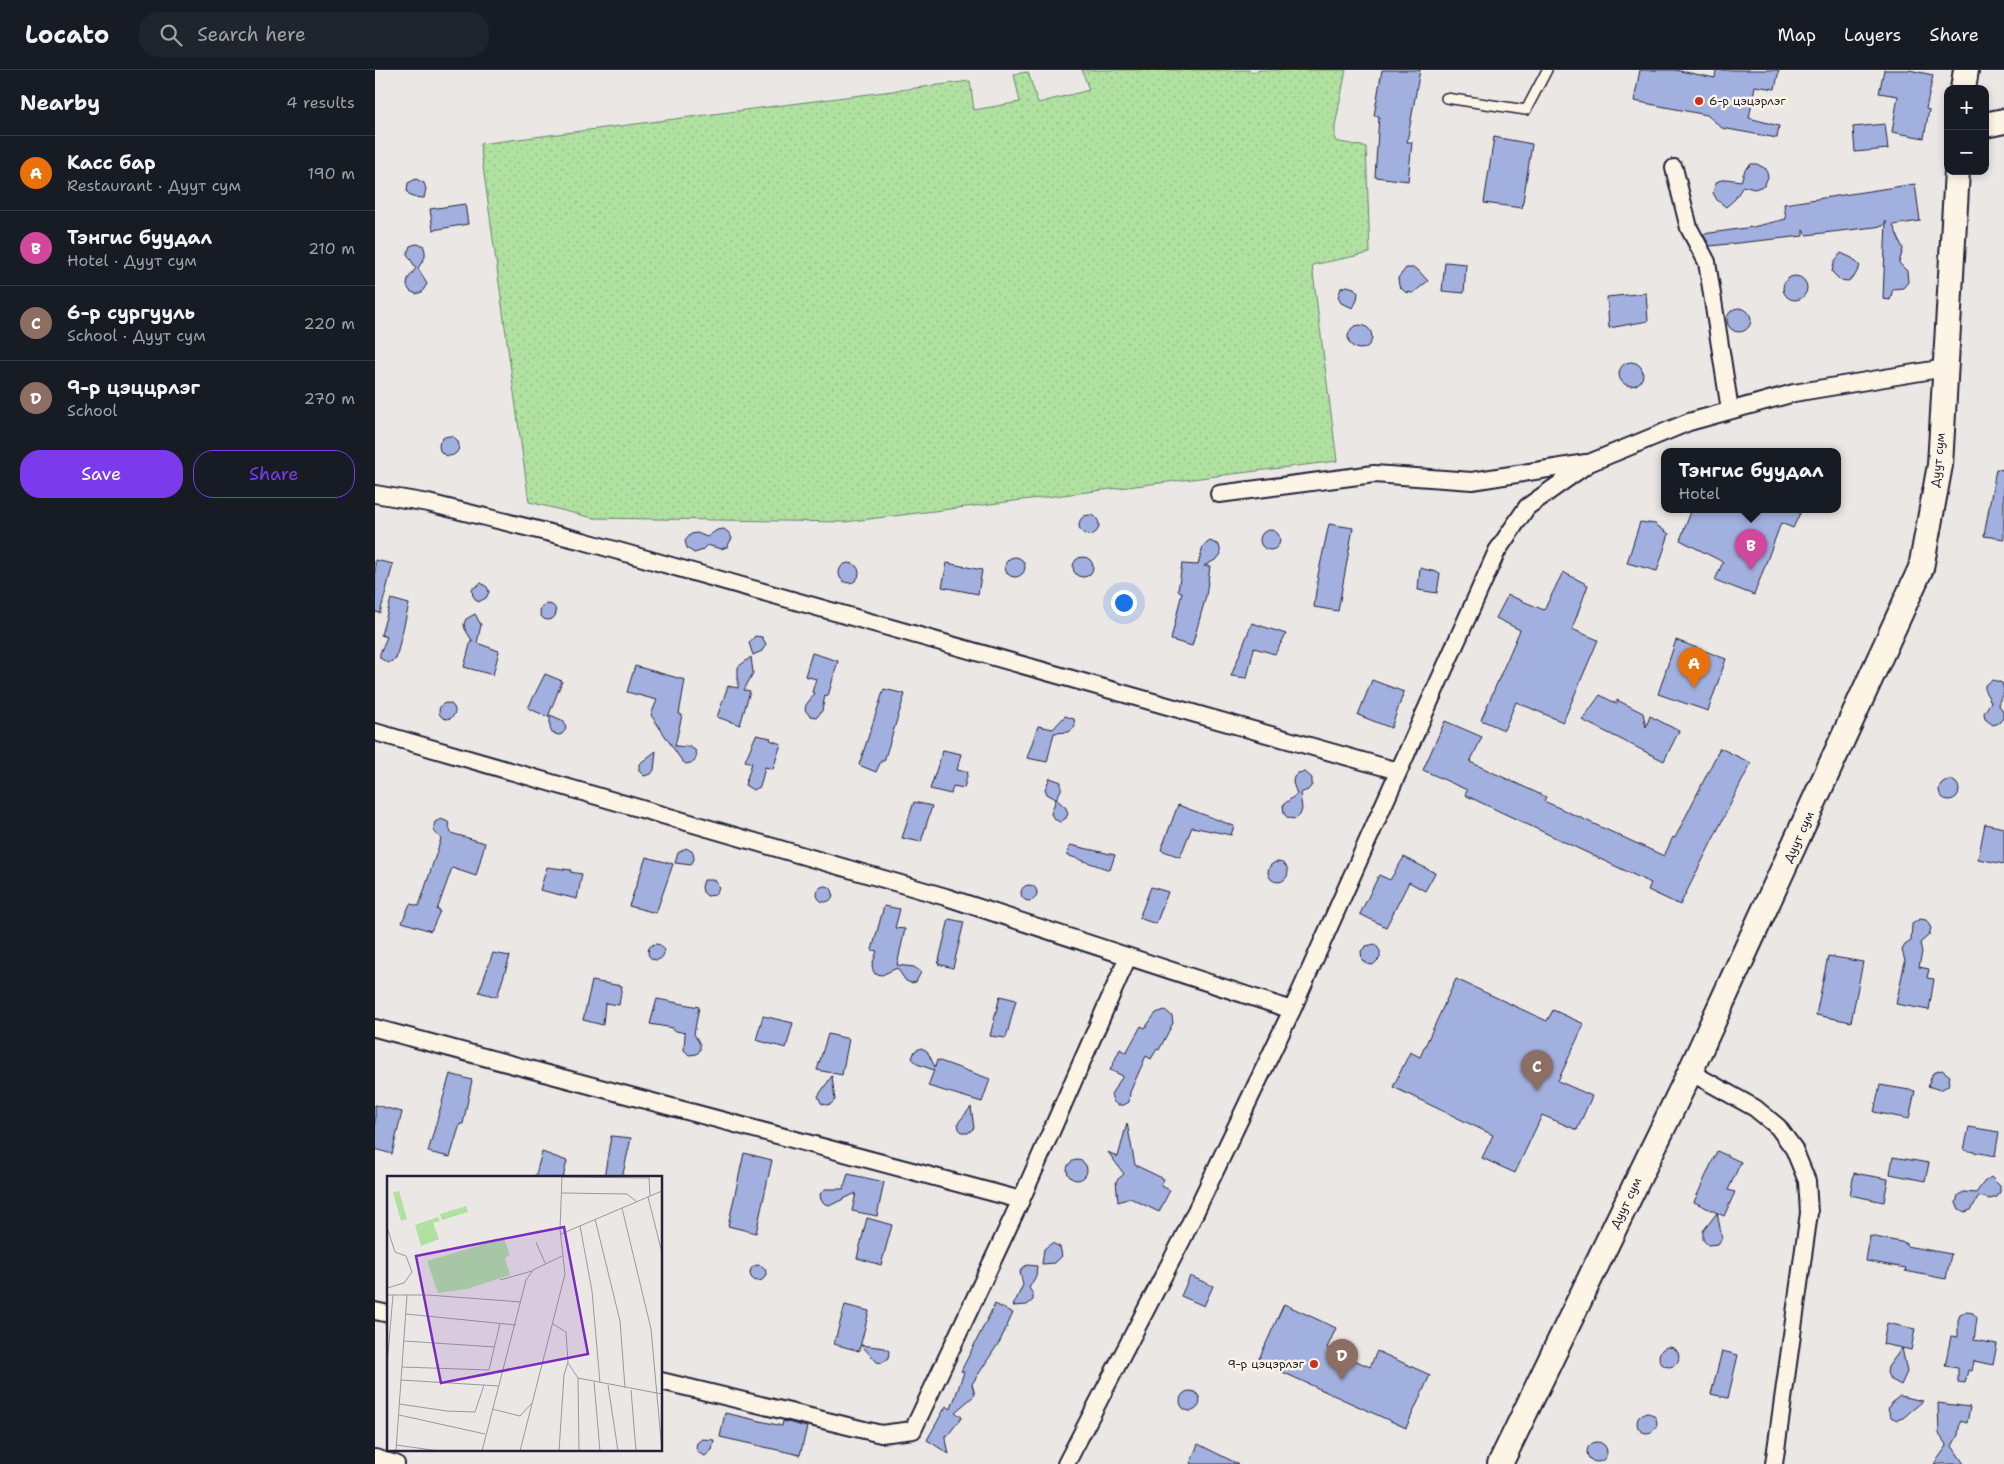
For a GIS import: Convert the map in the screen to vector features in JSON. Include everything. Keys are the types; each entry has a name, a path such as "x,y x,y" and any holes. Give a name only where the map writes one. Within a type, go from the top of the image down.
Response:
{"main road":[{"path":"1964,85 1966,70"},
{"path":"1989,124 2004,121"},
{"name":"Дуут сум","path":"1500,1464 1690,1072 1921,568 1940,465 1957,175"}],"street":[{"path":"1674,168 1689,228 1707,262 1730,410"},
{"path":"1066,1464 1183,1238 1292,1010 1497,551 1527,507 1589,463 1689,422 1794,393 1945,368"},
{"path":"1219,494 1374,474 1472,480 1589,463"},
{"path":"375,494 428,503 583,542 1398,771"},
{"path":"375,732 947,898 1292,1010"},
{"path":"663,1380 881,1434 913,1430 1021,1200 1128,957"},
{"path":"375,1028 1021,1200"},
{"path":"1690,1072 1755,1108 1778,1126 1795,1149 1807,1181 1809,1213 1774,1464"},
{"path":"375,1458 396,1464"}],"lane":[{"path":"1446,98 1527,110 1547,70"}],"green space":[{"path":"1082,70 1250,70 1251,72 1261,70 1346,70 1335,126 1335,141 1366,147 1370,253 1312,265 1337,461 845,522 593,518 529,502 480,144 970,81 974,110 1020,102 1014,74 1028,72 1038,103 1089,90"}],"building":[{"path":"1382,70 1420,70 1407,142 1412,142 1408,181 1375,177 1379,116 1374,116"},
{"path":"1640,70 1675,70 1715,78 1716,70 1779,70 1775,89 1755,86 1749,118 1779,126 1777,138 1722,128 1707,115 1634,101"},
{"path":"1884,70 1909,70 1933,75 1926,109 1929,110 1924,138 1892,132 1898,96 1879,93"},
{"path":"1885,124 1888,149 1855,152 1853,127"},
{"path":"1494,137 1532,144 1522,208 1484,203"},
{"path":"1751,164 1757,164 1766,169 1768,177 1764,186 1754,189 1743,186 1735,199 1726,207 1717,200 1713,193 1715,185 1718,181 1726,179 1741,181 1745,170"},
{"path":"416,179 424,183 426,189 424,198 412,197 407,192 408,183"},
{"path":"1915,184 1920,221 1893,225 1903,249 1899,263 1907,271 1908,282 1903,288 1893,289 1890,300 1883,299 1886,221 1883,226 1806,235 1803,230 1803,236 1710,246 1703,234 1753,227 1786,219 1784,204"},
{"path":"465,204 468,224 433,230 430,209"},
{"path":"416,244 423,245 425,251 425,257 418,268 427,284 422,292 416,294 410,291 407,286 408,279 416,268 407,254 410,246"},
{"path":"1841,253 1852,258 1860,266 1854,277 1848,281 1840,280 1832,272 1834,262"},
{"path":"1445,262 1466,264 1464,293 1442,291"},
{"path":"1406,268 1418,270 1428,281 1413,293 1405,292 1399,286 1398,278"},
{"path":"1795,276 1804,279 1807,288 1804,297 1795,300 1786,297 1783,288 1786,279"},
{"path":"1347,286 1354,288 1358,293 1353,308 1341,303 1338,297 1341,288"},
{"path":"1646,293 1648,321 1609,328 1607,297"},
{"path":"1739,308 1748,311 1751,320 1748,329 1739,332 1730,329 1727,320 1730,311"},
{"path":"1355,325 1365,325 1372,332 1372,342 1365,349 1355,349 1348,342 1348,332"},
{"path":"1631,362 1640,365 1643,374 1640,383 1631,386 1622,383 1619,374 1622,365"},
{"path":"449,436 456,439 459,446 456,453 449,456 442,453 439,446 442,439"},
{"path":"1996,469 2004,470 2004,539 1984,536"},
{"path":"1690,513 1800,513 1793,528 1781,523 1754,595 1715,580 1723,562 1680,540"},
{"path":"1089,515 1096,518 1099,525 1096,532 1089,535 1082,532 1079,525 1082,518"},
{"path":"1640,522 1655,524 1669,534 1657,571 1627,563"},
{"path":"1329,524 1353,528 1338,611 1314,607 1318,575"},
{"path":"724,529 732,538 727,547 721,549 707,545 701,551 694,553 687,548 685,541 691,534 697,533 707,537 717,530"},
{"path":"1270,530 1277,533 1280,540 1277,547 1270,550 1263,547 1260,540 1263,533"},
{"path":"1210,541 1219,545 1221,554 1217,559 1204,566 1210,566 1206,596 1192,646 1171,640 1182,592 1178,591 1182,564 1198,565 1203,546"},
{"path":"1015,557 1022,560 1025,567 1022,574 1015,577 1008,574 1005,567 1008,560"},
{"path":"1083,557 1090,560 1093,567 1090,574 1083,577 1076,574 1073,567 1076,560"},
{"path":"375,560 393,564 380,613 375,612"},
{"path":"849,563 856,566 859,573 856,580 849,583 842,580 839,573 842,566"},
{"path":"947,563 982,570 978,594 942,587"},
{"path":"1420,568 1440,573 1437,593 1418,590"},
{"path":"1563,572 1588,585 1572,629 1598,640 1563,722 1516,702 1504,730 1481,720 1520,630 1496,618 1508,595 1544,610"},
{"path":"481,583 487,587 489,592 486,598 478,602 473,596 472,589"},
{"path":"391,599 409,604 396,659 388,663 380,658 380,653 387,637 381,635"},
{"path":"545,604 551,604 556,609 554,618 545,620 540,615 540,609"},
{"path":"475,614 481,625 477,643 499,651 493,675 464,667 471,641 473,642 464,624 466,619"},
{"path":"1252,623 1286,634 1275,654 1254,648 1247,678 1231,676"},
{"path":"755,636 762,637 766,644 762,651 753,655 749,643"},
{"path":"1676,640 1726,659 1708,711 1658,694"},
{"path":"812,653 838,661 828,696 825,695 822,711 817,717 810,716 805,710 806,705 815,693 812,692 816,679 805,676"},
{"path":"751,657 753,673 744,690 750,691 740,725 717,717 728,686 738,688 738,667"},
{"path":"635,666 685,680 679,714 682,715 675,746 690,747 695,750 697,755 694,762 686,764 682,761 651,715 657,700 627,692"},
{"path":"545,674 562,681 548,717 528,708"},
{"path":"1372,680 1404,692 1391,728 1358,715"},
{"path":"1993,680 2002,683 2004,691 1998,704 2003,711 2003,718 1999,723 1993,725 1985,719 1984,713 1991,702 1985,691 1985,685"},
{"path":"884,689 905,694 884,761 881,761 876,772 859,765"},
{"path":"1600,695 1617,704 1617,700 1643,713 1646,727 1650,716 1679,731 1664,761 1582,720"},
{"path":"444,703 450,703 455,708 453,717 444,719 439,714 439,708"},
{"path":"550,715 564,721 566,729 562,734 552,733"},
{"path":"1065,716 1074,719 1075,727 1069,732 1054,733 1047,762 1027,758 1038,726 1053,729"},
{"path":"1445,721 1482,737 1470,762 1546,797 1544,801 1664,856 1720,748 1751,763 1680,905 1648,890 1651,883 1465,795 1467,790 1423,770"},
{"path":"756,735 771,738 770,740 781,744 773,769 765,767 760,787 753,790 745,785 752,763 745,761"},
{"path":"943,750 961,754 957,770 968,772 964,788 953,786 951,794 930,789"},
{"path":"656,751 654,770 651,774 644,776 639,771 639,764"},
{"path":"1305,772 1312,778 1312,785 1308,790 1300,793 1302,809 1300,815 1295,819 1288,818 1284,814 1283,805 1297,794 1293,783 1294,777 1298,773"},
{"path":"1050,778 1061,782 1061,790 1056,799 1047,794 1045,789"},
{"path":"1949,780 1956,783 1959,790 1956,797 1949,800 1942,797 1939,790 1942,783"},
{"path":"1056,799 1066,808 1068,813 1066,818 1060,822 1054,819 1051,814"},
{"path":"914,802 932,806 921,842 902,838"},
{"path":"1178,805 1234,826 1231,835 1192,827 1180,857 1161,850"},
{"path":"441,819 448,822 451,833 485,843 476,876 452,868 437,910 440,911 431,931 402,922 410,904 419,906 441,839 434,831 435,822"},
{"path":"1985,824 2004,828 2004,864 1978,859"},
{"path":"1070,845 1115,855 1110,870 1067,855"},
{"path":"686,848 693,852 694,859 691,865 675,863 678,853"},
{"path":"646,857 673,864 656,913 629,906"},
{"path":"1404,857 1435,873 1425,891 1409,882 1386,927 1360,914 1379,875 1390,880"},
{"path":"1278,862 1285,865 1288,872 1285,879 1278,882 1271,879 1268,872 1271,865"},
{"path":"547,867 571,870 570,872 582,874 577,899 540,890"},
{"path":"704,880 714,880 717,883 719,888 715,895 707,896 703,892"},
{"path":"1026,885 1032,885 1037,890 1035,899 1026,901 1021,896 1021,890"},
{"path":"822,886 828,886 833,891 831,900 822,902 817,897 817,891"},
{"path":"1151,887 1168,892 1156,924 1139,918"},
{"path":"884,906 900,909 895,928 905,929 897,965 914,967 921,972 916,982 906,981 897,968 882,975 875,974 873,970 872,965 877,951 872,950"},
{"path":"949,919 964,922 953,968 938,964"},
{"path":"1920,919 1926,920 1931,928 1929,935 1920,943 1922,952 1919,967 1929,969 1927,978 1934,979 1929,1010 1896,1004 1905,961 1902,950 1911,941 1912,924"},
{"path":"653,944 659,944 664,949 662,958 653,960 648,955 648,949"},
{"path":"1375,944 1380,951 1380,958 1373,965 1367,964 1362,960 1361,951 1366,946"},
{"path":"493,953 510,956 497,997 479,992"},
{"path":"1828,956 1863,962 1851,1022 1816,1015"},
{"path":"1456,979 1547,1021 1553,1010 1584,1024 1558,1081 1592,1096 1577,1130 1542,1115 1515,1173 1482,1158 1493,1135 1393,1087 1410,1052 1420,1057"},
{"path":"592,981 622,986 619,1005 605,1003 603,1025 583,1020"},
{"path":"1000,996 1016,1000 1006,1038 990,1036"},
{"path":"657,999 699,1007 694,1034 700,1044 700,1050 697,1054 689,1055 684,1050 685,1033 672,1030 673,1028 650,1024"},
{"path":"1165,1010 1172,1016 1173,1023 1159,1050 1157,1049 1151,1059 1146,1056 1130,1092 1129,1102 1124,1105 1117,1105 1113,1101 1111,1094 1123,1076 1110,1070 1120,1049 1126,1053 1141,1026 1145,1028 1156,1013"},
{"path":"763,1016 793,1023 786,1048 756,1040"},
{"path":"828,1034 849,1039 842,1075 817,1070"},
{"path":"921,1048 927,1051 935,1067 937,1060 990,1079 982,1102 928,1086 934,1070 917,1064 912,1058 915,1051"},
{"path":"1942,1070 1950,1076 1948,1086 1940,1090 1928,1086 1933,1073"},
{"path":"450,1074 472,1080 463,1124 460,1124 450,1157 428,1152"},
{"path":"832,1076 835,1100 831,1104 826,1105 821,1103 818,1096"},
{"path":"1880,1085 1915,1091 1909,1119 1874,1112"},
{"path":"375,1105 402,1112 392,1154 375,1149"},
{"path":"971,1107 974,1128 968,1133 963,1133 959,1129 958,1123"},
{"path":"1127,1123 1135,1165 1164,1179 1161,1186 1170,1190 1159,1212 1130,1198 1118,1202 1116,1181 1124,1174 1108,1152 1118,1157"},
{"path":"1969,1127 1999,1132 1995,1156 1964,1150"},
{"path":"611,1136 631,1138 622,1176 604,1176"},
{"path":"1717,1151 1741,1162 1728,1190 1735,1192 1724,1216 1694,1202"},
{"path":"542,1152 567,1161 563,1176 536,1176"},
{"path":"744,1153 772,1160 756,1233 728,1226"},
{"path":"1893,1157 1929,1163 1925,1181 1890,1174"},
{"path":"1077,1160 1084,1163 1087,1170 1084,1177 1077,1180 1070,1177 1067,1170 1070,1163"},
{"path":"1854,1173 1888,1179 1884,1202 1850,1195"},
{"path":"848,1174 884,1182 877,1216 852,1211 856,1193 831,1205 825,1204 821,1200 820,1194 825,1189 843,1189"},
{"path":"1991,1177 2000,1186 2000,1192 1997,1197 1990,1199 1979,1196 1971,1210 1965,1212 1959,1209 1956,1203 1958,1195 1964,1192 1976,1193 1984,1182"},
{"path":"1717,1213 1722,1238 1718,1244 1708,1245 1703,1240 1703,1231"},
{"path":"867,1218 892,1225 881,1265 857,1258"},
{"path":"1870,1236 1906,1243 1906,1246 1951,1254 1946,1279 1905,1271 1906,1268 1866,1261"},
{"path":"1052,1243 1060,1247 1062,1256 1055,1263 1042,1264 1044,1249"},
{"path":"755,1265 761,1265 766,1270 764,1279 755,1281 750,1276 750,1270"},
{"path":"1027,1265 1037,1266 1036,1276 1029,1288 1033,1294 1033,1300 1027,1305 1013,1306 1023,1285 1020,1272"},
{"path":"1190,1276 1213,1286 1204,1306 1181,1296"},
{"path":"995,1304 1013,1313 1000,1341 972,1384 975,1395 955,1412 962,1417 947,1436 945,1435 949,1454 927,1440 946,1406 951,1409 964,1372 961,1371"},
{"name":"9-р цэцэрлэг","path":"1284,1304 1336,1328 1327,1348 1370,1367 1377,1351 1430,1375 1406,1428 1258,1361"},
{"path":"845,1305 869,1311 859,1351 834,1344"},
{"path":"1966,1312 1973,1313 1977,1318 1974,1340 1997,1344 1993,1365 1974,1361 1972,1371 1968,1370 1965,1383 1958,1382 1958,1368 1945,1366 1951,1336 1958,1337 1958,1320 1960,1315"},
{"path":"1887,1323 1915,1329 1911,1350 1883,1344"},
{"path":"861,1345 885,1348 889,1351 888,1359 882,1363 877,1362"},
{"path":"1669,1347 1676,1350 1679,1357 1676,1364 1669,1367 1662,1364 1659,1357 1662,1350"},
{"path":"1902,1348 1907,1372 1901,1385 1890,1379 1887,1373 1888,1367"},
{"path":"1722,1351 1738,1355 1728,1398 1711,1394"},
{"path":"1190,1391 1197,1394 1200,1401 1197,1408 1190,1411 1183,1408 1180,1401 1183,1394"},
{"path":"1900,1396 1923,1401 1903,1418 1897,1420 1891,1417 1888,1409 1891,1403"},
{"path":"1938,1403 1970,1407 1967,1423 1960,1421 1958,1435 1952,1446 1964,1464 1934,1464 1947,1446 1939,1434"},
{"path":"725,1413 782,1426 783,1421 807,1427 800,1455 720,1437"},
{"path":"1647,1413 1654,1416 1657,1423 1654,1430 1647,1433 1640,1430 1637,1423 1640,1416"},
{"path":"702,1439 714,1440 712,1450 705,1456 699,1453 696,1448 697,1443"},
{"path":"1597,1442 1604,1445 1607,1452 1604,1459 1597,1462 1590,1459 1587,1452 1590,1445"},
{"path":"1198,1444 1238,1464 1190,1464"}],"place":[{"name":"6-р цэцэрлэг","path":"1699,101"},
{"name":"Тэнгис буудал","path":"1751,570"},
{"name":"Касс бар","path":"1694,688"},
{"name":"6-р сургууль","path":"1537,1091"},
{"name":"9-р цэцэрлэг","path":"1314,1364"},
{"name":"9-р цэццрлэг","path":"1342,1380"}]}
